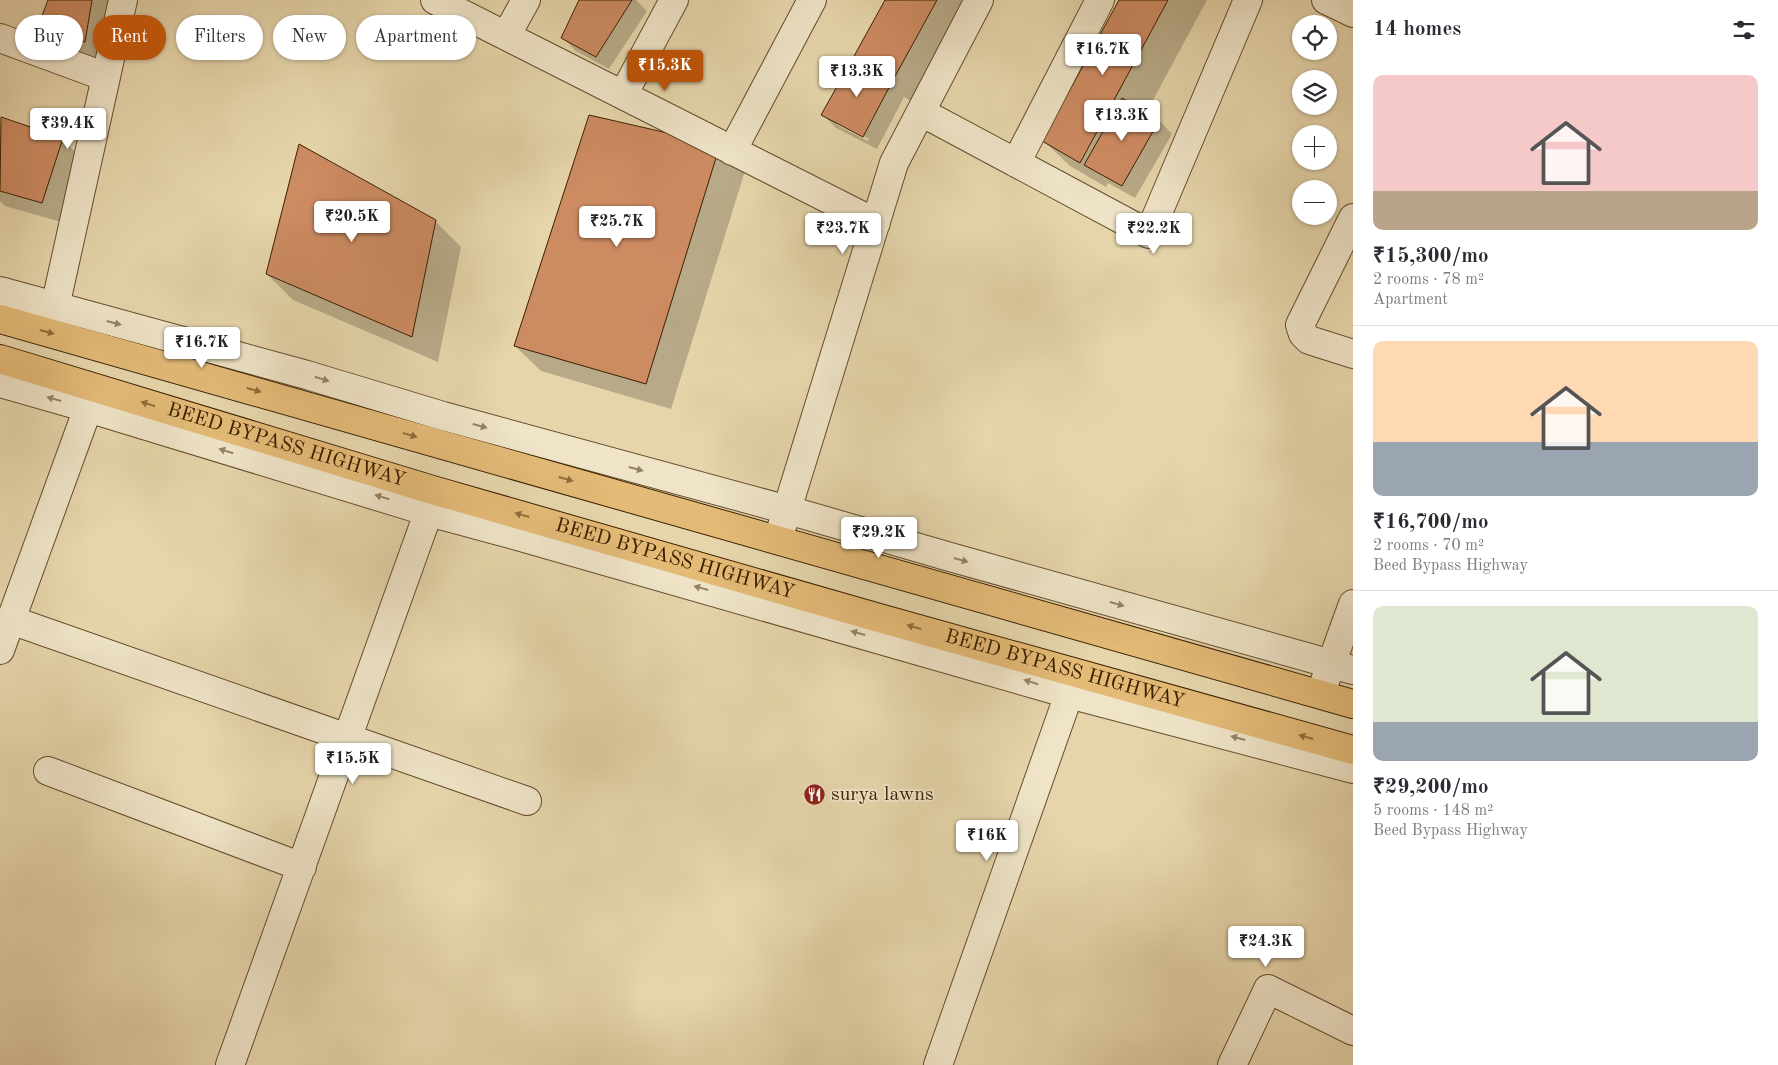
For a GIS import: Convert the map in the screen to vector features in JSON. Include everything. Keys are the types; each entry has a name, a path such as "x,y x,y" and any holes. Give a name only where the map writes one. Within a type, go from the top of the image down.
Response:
{"highway":[{"path":"0,319 1353,704"},
{"name":"BEED BYPASS HIGHWAY","path":"0,359 432,501 1073,683 1353,750"}],"street":[{"path":"54,307 123,0"},
{"path":"434,0 876,223"},
{"path":"506,36 526,0"},
{"path":"623,95 674,0"},
{"path":"732,151 812,0"},
{"path":"778,540 894,163 979,0"},
{"path":"1016,163 1100,0"},
{"path":"921,112 1149,234 1248,0"},
{"path":"1326,0 1353,13"},
{"path":"0,38 106,77"},
{"path":"1353,218 1300,325 1303,334 1309,340 1353,354"},
{"path":"0,291 307,375 442,416 788,510 1342,668"},
{"path":"0,384 432,501 230,1065"},
{"path":"0,650 88,408"},
{"path":"1320,694 1342,668 1353,604"},
{"path":"11,620 527,801"},
{"path":"938,1065 1073,683 1353,769"},
{"path":"48,771 302,867"},
{"path":"1232,1065 1268,989 1353,1031"}],"building":[{"path":"48,0 92,0 85,42 83,41 83,15 42,15"},
{"path":"579,0 632,0 596,57 561,38"},
{"path":"885,0 937,0 893,80 853,58"},
{"path":"1119,0 1168,0 1080,163 1042,141"},
{"path":"853,58 893,80 863,137 821,115"},
{"path":"1122,98 1160,119 1122,186 1084,165"},
{"path":"589,115 720,145 646,384 514,346"},
{"path":"1,117 63,138 42,203 0,191"},
{"path":"299,144 436,220 412,337 266,274"}],"place":[{"name":"surya lawns","path":"815,795"}]}
